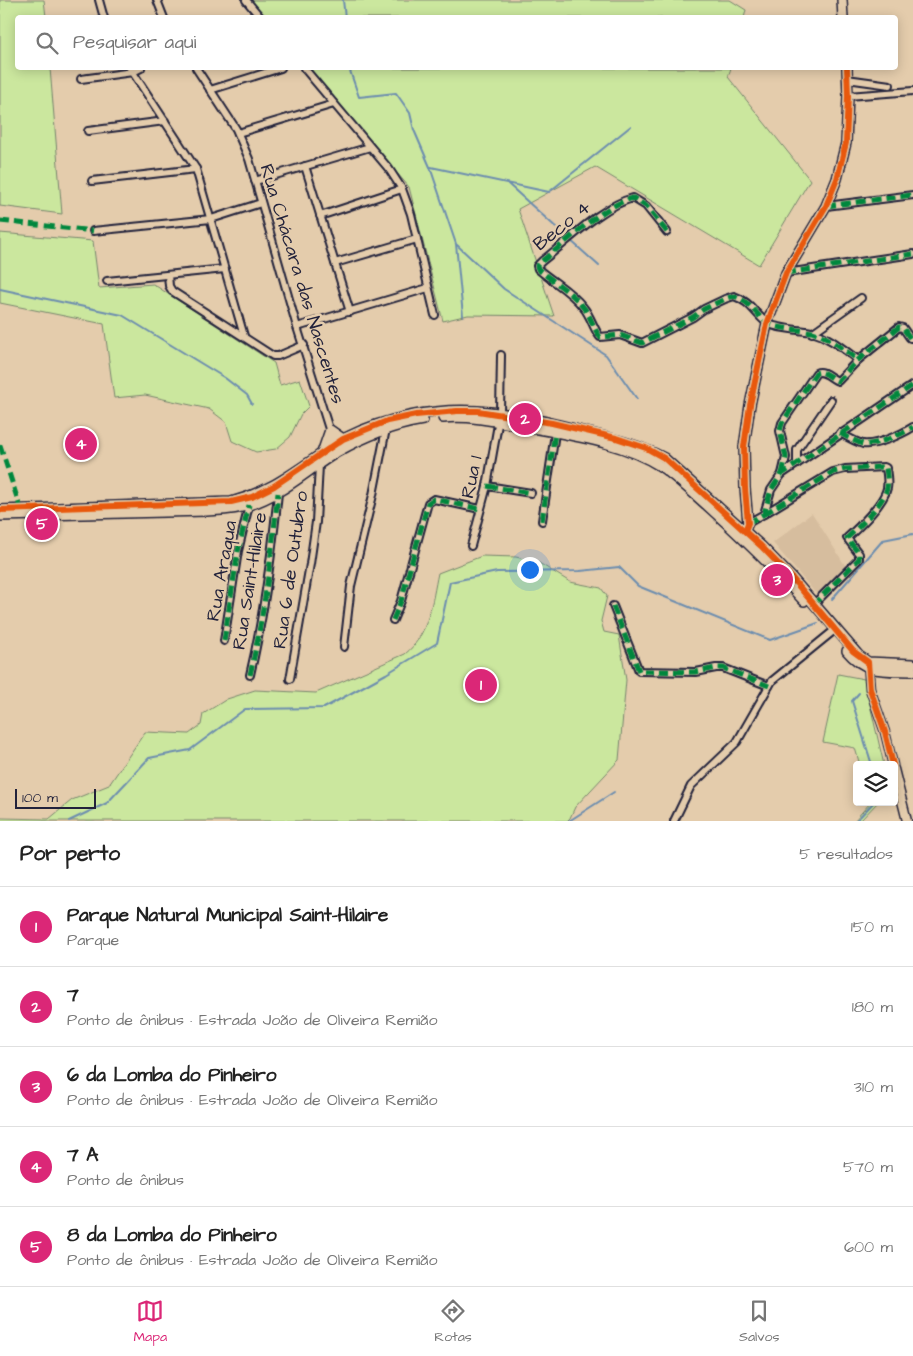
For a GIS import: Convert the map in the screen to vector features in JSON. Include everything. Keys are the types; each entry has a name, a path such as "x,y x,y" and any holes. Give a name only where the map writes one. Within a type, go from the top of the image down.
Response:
{"main road":[{"path":"842,0 843,15"},
{"path":"745,530 744,447 750,405 767,324 786,273 826,206 837,179 846,143 848,96 846,70"},
{"path":"0,516 207,507 231,502 252,497 274,486 343,439 387,421 457,411 499,418 614,446 660,466 745,530 774,568 868,665 913,664"},
{"path":"293,483 334,445 421,420 457,417 499,418 552,423 616,438 646,448 664,458 745,530 814,604 831,633 855,661 879,670 913,671"},
{"path":"0,510 207,507 232,509 249,506 278,493 338,452 386,429"},
{"path":"322,453 330,430 343,439"}],"street":[{"path":"99,0 103,15"},
{"path":"156,0 163,15"},
{"path":"246,0 258,15"},
{"path":"81,79 132,70 196,169 244,336"},
{"name":"Rua Chácara das Nascentes","path":"197,70 238,133 249,159 297,327 334,445"},
{"path":"210,90 275,70"},
{"path":"306,70 389,169 402,189 411,214 436,314"},
{"path":"847,79 890,85"},
{"path":"848,96 913,91"},
{"path":"238,133 334,104"},
{"path":"88,130 165,121"},
{"path":"255,181 370,147"},
{"path":"306,166 350,312"},
{"path":"92,181 196,169"},
{"path":"320,216 402,189"},
{"path":"826,206 913,195"},
{"name":"Beco 4","path":"667,232 646,206 633,198 625,200 602,212 537,266 555,284 575,297 585,309 600,337 620,335 642,343 718,302 734,296 746,302 767,324"},
{"path":"93,232 211,219 261,203"},
{"path":"335,263 417,239"},
{"path":"786,273 913,254"},
{"path":"107,281 225,268"},
{"path":"168,275 169,286 172,291 276,356 304,345"},
{"path":"297,327 428,288"},
{"path":"812,332 860,298"},
{"path":"767,324 812,332 838,344 858,360"},
{"path":"764,514 771,490 782,474 786,457 780,431 782,423 816,373 823,372 838,382 858,360 899,327 903,328 910,338 913,338"},
{"name":"Rua 1","path":"471,546 487,486 499,418 501,355"},
{"path":"782,474 913,385"},
{"path":"797,464 796,450 830,400"},
{"path":"840,434 864,444 881,441 913,427"},
{"path":"344,647 351,586 374,495 386,429"},
{"path":"542,520 555,433"},
{"name":"Rua 6 de Outubro","path":"290,679 316,522 319,464"},
{"path":"745,530 764,514 833,472 845,469 886,468 887,488 883,497 867,518 847,538 859,554 859,559 814,604"},
{"path":"487,486 531,493"},
{"name":"Rua Saint-Hilaire","path":"250,675 273,547 278,493"},
{"path":"393,620 401,600 428,503 434,500 480,509"},
{"name":"Rua Araqua","path":"224,641 238,551 249,506"},
{"path":"613,606 639,671 696,672 723,668 769,686"},
{"path":"674,821 690,786 737,742 769,686 796,660 831,633"},
{"path":"868,665 870,689 885,732 892,761"},
{"path":"898,784 908,821"}],"shaded area":[{"path":"812,513 848,570 817,595 773,543"}],"green space":[{"path":"0,0 44,0 46,15 15,15 15,70 50,70 62,214 0,206"},
{"path":"249,0 730,0 746,10 745,15 262,15"},
{"path":"309,70 730,70 728,77 810,180 759,265 595,167 518,209 554,316 468,315 443,321 409,187"},
{"path":"0,233 93,241 99,288 153,284 274,363 280,385 300,379 309,406 301,414 290,437 276,449 256,452 232,441 226,422 209,409 145,395 114,398 104,324 0,303"},
{"path":"482,556 516,557 539,563 570,582 601,588 607,596 601,621 604,632 619,635 626,680 619,760 575,807 567,821 0,821 0,818 49,819 72,800 109,785 145,732 189,734 201,725 203,714 227,699 255,690 316,693 405,654 413,646 424,627 431,606 438,573"},
{"path":"838,674 864,679 883,761 859,761 855,748 823,742"},
{"path":"867,806 874,806 860,821 854,821"}],"waterway":[{"path":"343,0 345,15"},
{"path":"350,70 359,97 396,93 410,113 414,130 430,167 456,244 463,316"},
{"path":"431,167 549,192 631,126"},
{"path":"508,184 599,266"},
{"path":"457,245 504,289 606,355 637,399"},
{"path":"0,289 122,315 225,378 247,395 252,404"},
{"path":"832,599 883,540 913,534"},
{"path":"69,821 107,803 149,758 190,750 245,709 324,708 437,643 450,582 497,572 580,571 619,567 638,586 770,640 818,623"},
{"path":"859,693 852,701 871,761"},
{"path":"569,821 614,792"},
{"path":"856,821 870,806"}],"marked path":[{"path":"826,206 913,195"},
{"path":"667,232 646,206 633,198 621,202 597,216 537,266 538,269 578,301 588,314 600,337 620,335 642,343 693,317 704,309 734,296 744,301 770,325 819,334 858,360"},
{"path":"0,221 93,231"},
{"path":"786,273 913,254"},
{"path":"782,474 786,457 780,431 782,423 816,373 825,373 838,381 858,360 899,327 903,328 910,338 913,338"},
{"path":"748,523 764,514 771,490 782,474 913,385"},
{"path":"840,433 860,443 868,444 889,439 913,427"},
{"path":"542,521 555,433"},
{"path":"0,445 21,510"},
{"path":"764,514 833,472 845,469 886,468 887,488 885,494 870,515 847,538 859,554 859,559 814,604"},
{"path":"487,486 531,493"},
{"path":"250,675 267,584 278,493"},
{"path":"393,620 401,601 428,503 434,499 480,509"},
{"path":"224,641 238,551 249,505"},
{"path":"613,606 639,671 696,672 723,668 769,686"}],"cycle path":[{"path":"745,531 748,523 744,447 750,405 767,324 786,273 826,206 837,179 846,143 847,70"},
{"path":"0,510 231,502 252,497 274,486 343,439 387,421 416,415 478,411 552,423 616,438 646,448 664,458 761,546 791,577 853,651 868,662 870,689 885,732 892,761"}],"place":[{"name":"7","path":"525,419"},
{"name":"7 A","path":"81,444"},
{"name":"8 da Lomba do Pinheiro","path":"42,524"},
{"name":"6 da Lomba do Pinheiro","path":"777,580"},
{"name":"Parque Natural Municipal Saint-Hilaire","path":"481,685"}]}
